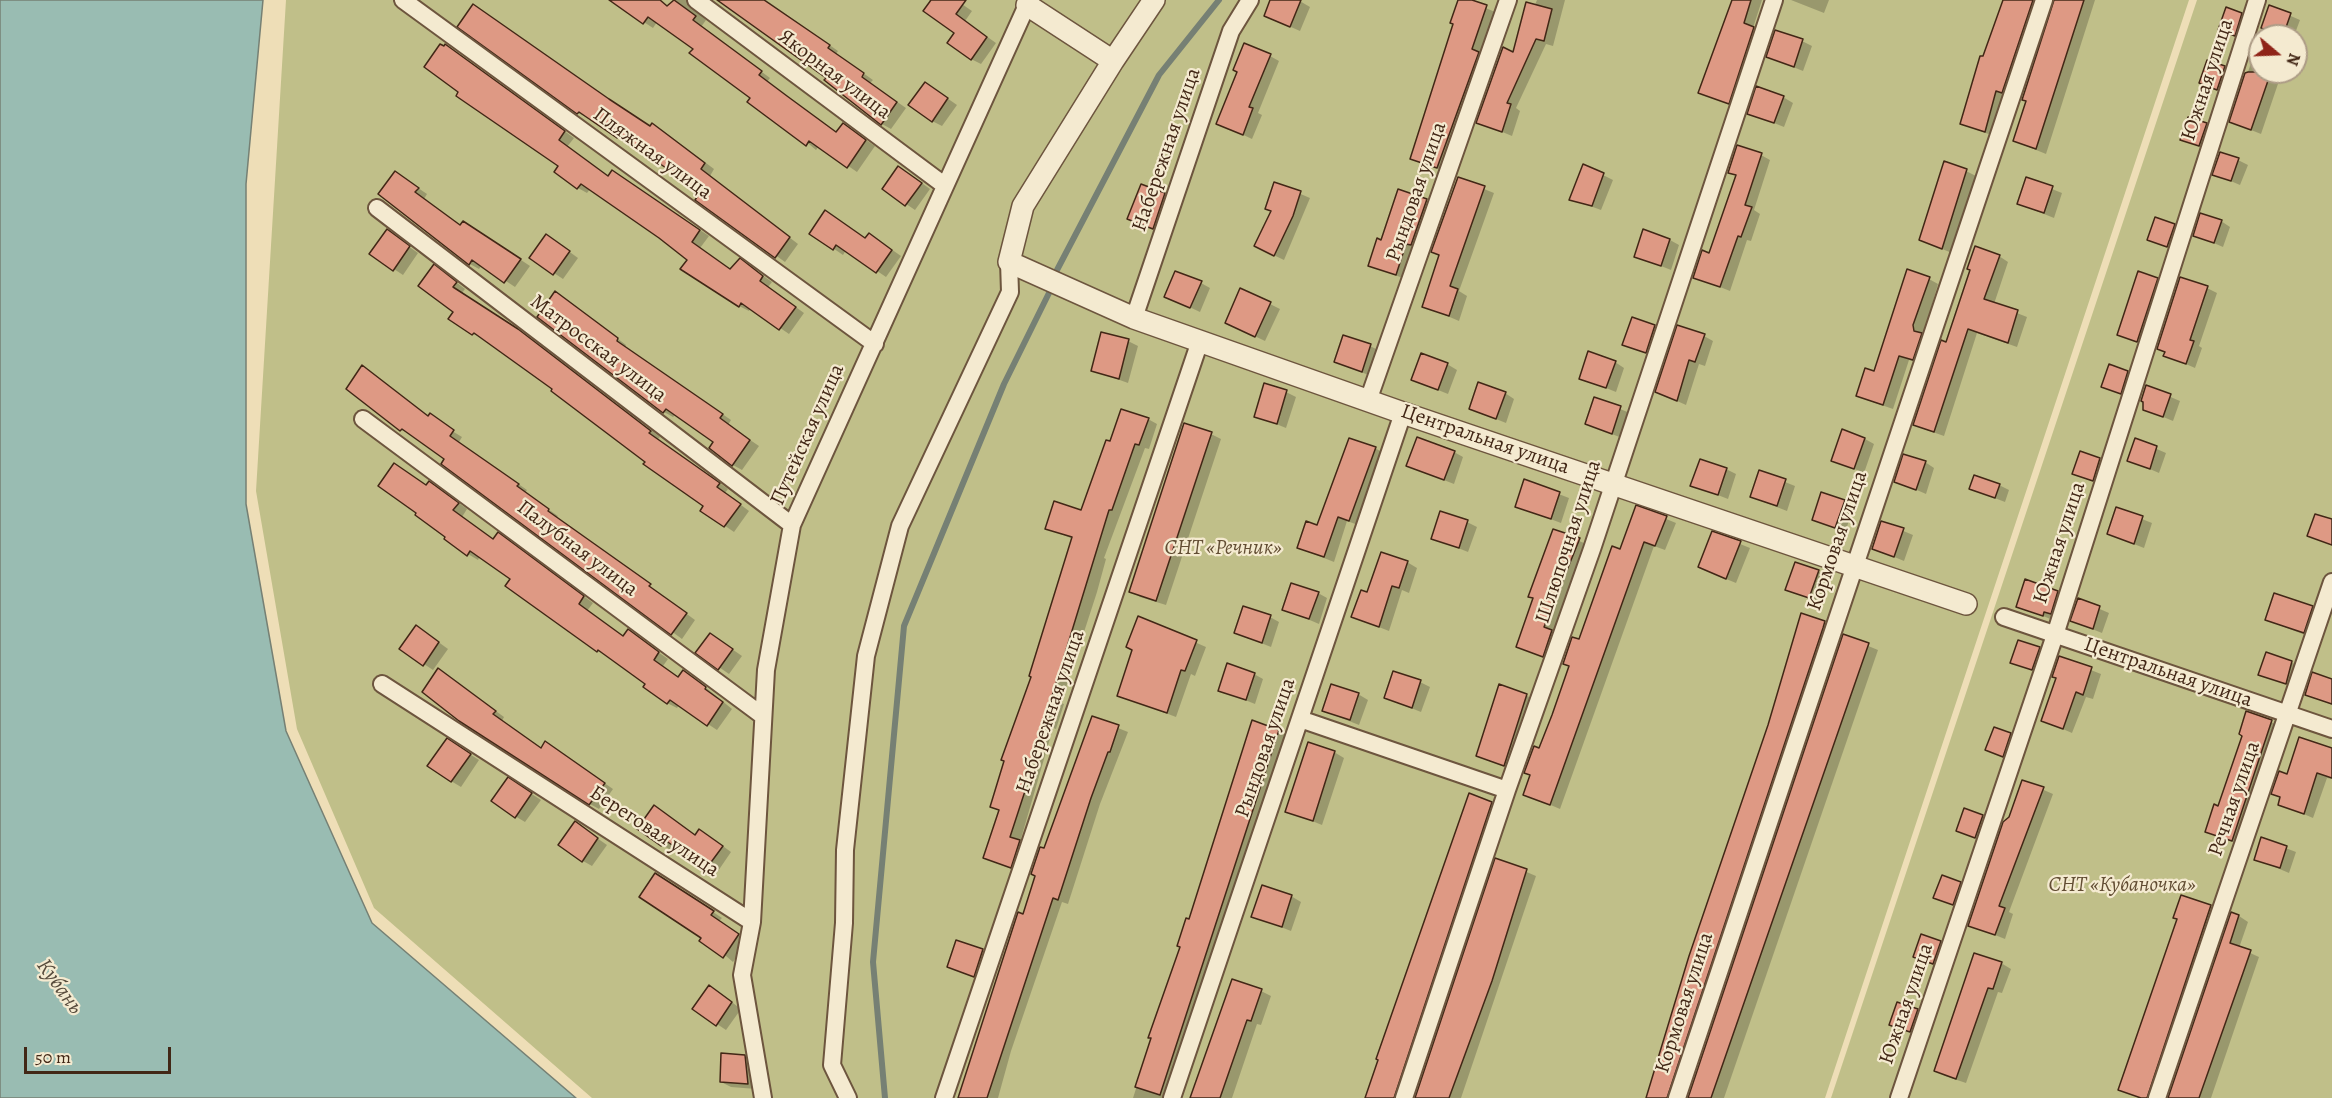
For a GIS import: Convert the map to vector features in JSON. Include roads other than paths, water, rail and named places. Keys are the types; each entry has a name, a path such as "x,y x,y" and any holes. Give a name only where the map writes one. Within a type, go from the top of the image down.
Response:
{"street":[{"name":"Пляжная улица","path":"403,0 874,344"},
{"name":"Якорная улица","path":"696,0 944,185"},
{"path":"848,1098 832,1065 844,923 845,850 866,656 900,526 1010,292 1009,262 1023,206 1113,61 1154,0"},
{"name":"Набережная улица","path":"1134,318 1231,31 1250,0"},
{"name":"Рындовая улица","path":"1369,398 1508,0"},
{"name":"Шлюпочная улица","path":"1404,1098 1507,790 1589,560 1612,483 1774,0"},
{"name":"Кормовая улица","path":"1677,1098 2044,0"},
{"name":"Южная улица","path":"1899,1098 2055,635 2257,0"},
{"name":"Путейская улица","path":"752,922 766,670 792,525 1026,2"},
{"path":"1026,2 1113,61"},
{"name":"Матросская улица","path":"377,208 792,525"},
{"name":"Центральная улица","path":"1009,262 1134,318 1966,604"},
{"name":"Набережная улица","path":"944,1098 1200,341"},
{"name":"Рындовая улица","path":"1172,1098 1403,412"},
{"name":"Палубная улица","path":"363,419 764,716"},
{"name":"Речная улица","path":"2157,1098 2332,582"},
{"name":"Центральная улица","path":"2004,617 2332,729"},
{"name":"Береговая улица","path":"382,684 752,922"},
{"path":"1300,719 1507,790"},
{"path":"752,922 742,975 763,1098"}],"water":[{"name":"Кубань","path":"0,0 263,0 246,184 246,504 286,731 372,923 576,1098 0,1098"}],"waterway":[{"path":"1057,270 1159,75 1219,0"},
{"path":"885,1098 873,962 904,626 1004,384 1049,293"}],"park label":[{"name":"СНТ «Речник»","path":"1223,549"},
{"name":"СНТ «Кубаночка»","path":"2122,886"}]}
